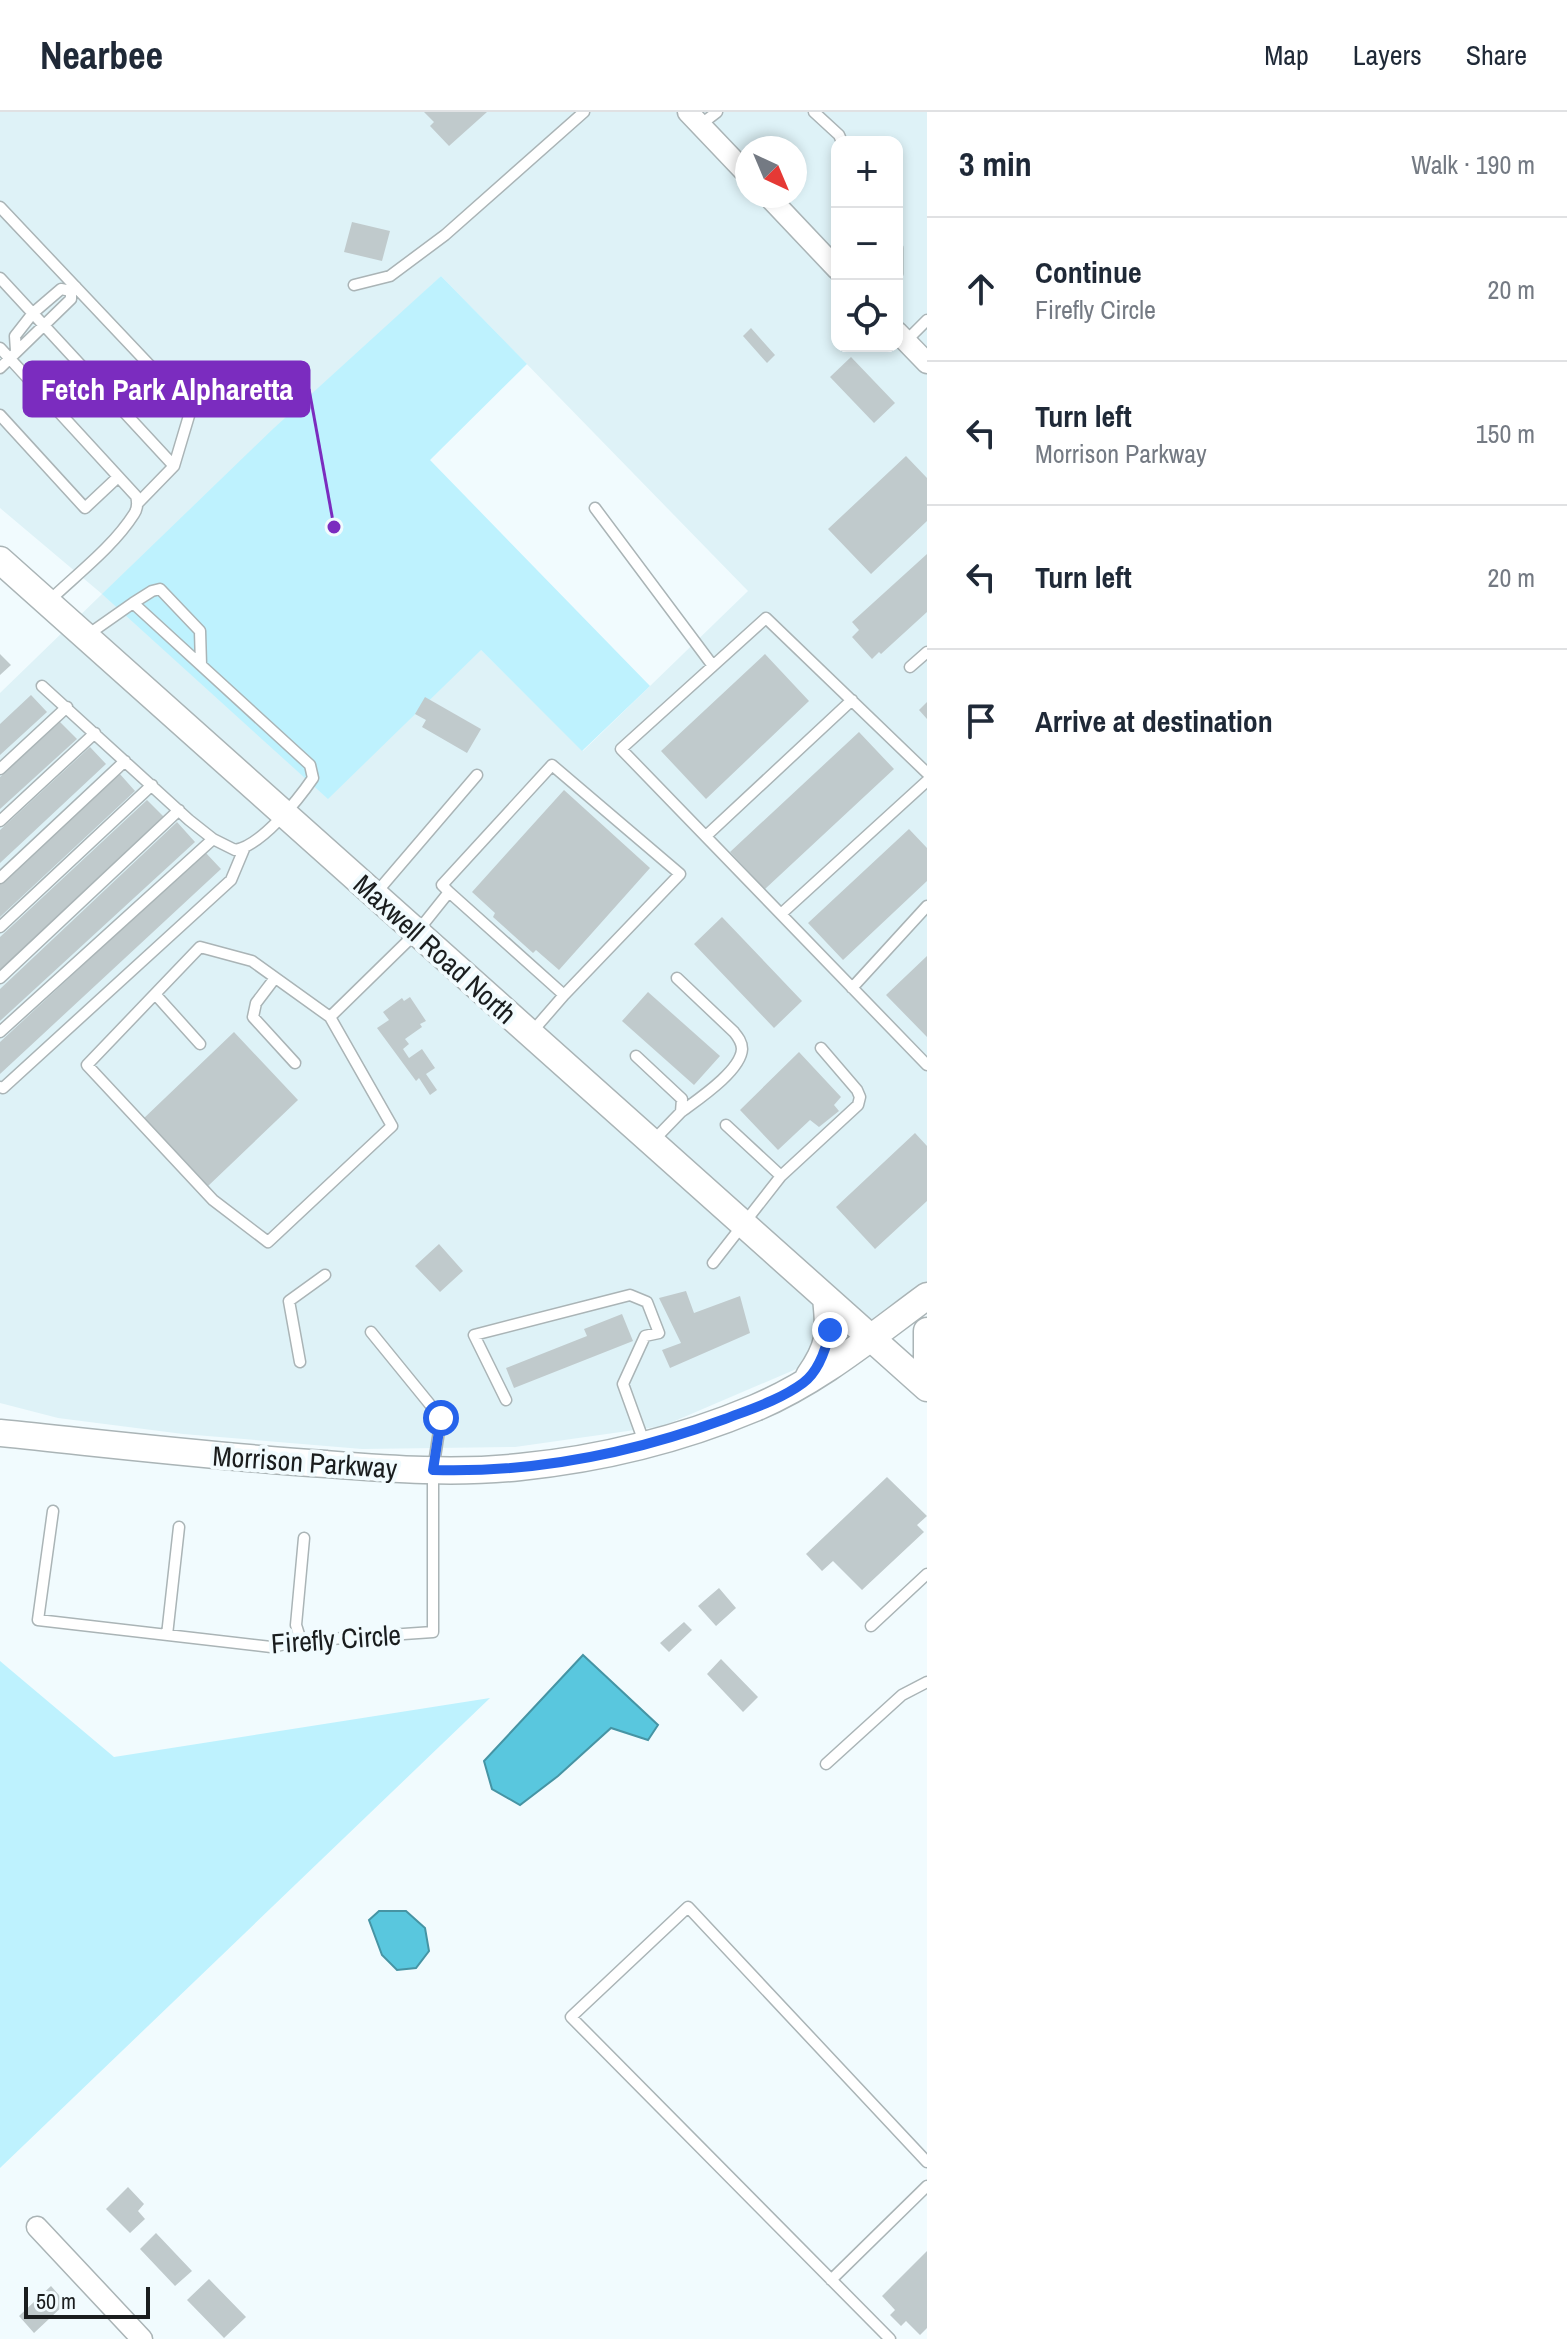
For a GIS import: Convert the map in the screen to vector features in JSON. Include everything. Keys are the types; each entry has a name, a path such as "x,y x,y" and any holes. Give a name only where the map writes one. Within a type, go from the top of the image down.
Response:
{"street":[{"path":"694,119 735,162"},
{"path":"779,208 831,263"},
{"path":"903,338 927,363"},
{"name":"Maxwell Road North","path":"0,560 927,1388"},
{"name":"Morrison Parkway","path":"0,1433 276,1461 433,1470 520,1467 584,1458 674,1438 753,1409 827,1371 927,1296"},
{"path":"805,1382 825,1352 830,1330 826,1298"},
{"path":"927,1331 927,1362"},
{"path":"37,2227 135,2331 112,2339"}],"lane":[{"path":"354,285 390,276 445,235 584,112"},
{"path":"694,119 717,112"},
{"path":"814,112 839,136"},
{"path":"0,207 74,289 191,409 174,466 138,503 135,513 109,542 48,602"},
{"path":"0,278 174,466"},
{"path":"12,354 15,336 33,313 61,289 74,289"},
{"path":"0,368 71,299 74,289"},
{"path":"903,335 927,320"},
{"path":"0,348 12,354 136,496 138,503"},
{"path":"0,415 85,508 118,477"},
{"path":"595,508 713,666"},
{"path":"86,636 133,603 160,589 200,631 201,665"},
{"path":"0,1087 3,1088 231,880 244,849 284,814 313,778 310,765 133,603"},
{"path":"927,773 766,618 621,749 927,1065"},
{"path":"910,667 927,652"},
{"path":"42,686 213,839 235,850 244,849"},
{"path":"706,836 852,700"},
{"path":"0,769 67,707"},
{"path":"0,821 95,733"},
{"path":"0,878 125,761"},
{"path":"531,1034 564,995 680,874 552,765 442,885 564,995"},
{"path":"375,895 477,775"},
{"path":"781,914 927,781"},
{"path":"0,927 152,785"},
{"path":"0,978 179,810"},
{"path":"0,1032 213,839"},
{"path":"330,1017 417,932 449,892"},
{"path":"852,988 927,906"},
{"path":"200,947 252,961 275,978 330,1017 392,1126 268,1242 213,1200 87,1065 200,947"},
{"path":"275,978 256,1003 253,1017 295,1063"},
{"path":"652,1142 681,1112 709,1092 739,1059 742,1050 741,1041 734,1032 677,978"},
{"path":"155,994 200,1044"},
{"path":"713,1263 781,1176 858,1105 860,1097 857,1090 821,1048"},
{"path":"636,1056 682,1099 681,1112"},
{"path":"726,1125 781,1176"},
{"path":"300,1362 289,1301 325,1275"},
{"path":"506,1400 474,1335 630,1295 647,1302 659,1333 645,1336 623,1384 645,1444"},
{"name":"Firefly Circle","path":"53,1511 38,1620 271,1647 301,1641 433,1632 433,1470 441,1418 371,1332"},
{"path":"167,1635 179,1527"},
{"path":"301,1641 296,1625 304,1538"},
{"path":"871,1626 927,1574"},
{"path":"826,1764 902,1695 927,1682"},
{"path":"890,2339 571,2017 688,1907 927,2162"},
{"path":"831,2280 927,2186"}],"shaded area":[{"path":"0,112 927,112 927,1292 871,1337 663,1426 515,1447 362,1449 183,1434 58,1418 0,1403 0,693 102,594 0,508","holes":["441,276 748,591 583,751 481,650 103,594"]},
{"path":"441,276 527,364 430,460 650,686 582,751 481,650 328,799 102,594 274,428"},
{"path":"0,1661 114,1757 490,1698 0,2168"}],"water":[{"path":"583,1655 658,1725 648,1740 611,1728 558,1776 520,1805 492,1789 484,1761"},
{"path":"379,1911 406,1911 425,1928 429,1951 416,1968 397,1970 382,1955 369,1920"}],"building":[{"path":"424,112 487,112 449,146 430,126 434,122"},
{"path":"352,222 390,231 382,261 344,252"},
{"path":"751,328 775,355 767,363 743,336"},
{"path":"851,357 895,403 874,423 830,377"},
{"path":"906,456 927,478 927,521 871,574 828,529"},
{"path":"927,554 927,612 872,659 852,637 859,630 852,622"},
{"path":"0,654 11,665 0,675"},
{"path":"765,654 809,701 706,799 661,751"},
{"path":"31,695 47,712 0,755 0,724"},
{"path":"425,697 481,729 467,753 422,727 426,720 415,714"},
{"path":"927,702 927,719 919,710"},
{"path":"60,722 77,739 0,809 0,777"},
{"path":"859,732 894,769 765,889 730,852"},
{"path":"90,747 106,764 0,863 0,830"},
{"path":"119,773 135,791 0,917 0,884"},
{"path":"564,790 650,868 559,970 536,950 533,953 493,917 495,913 472,892"},
{"path":"147,800 165,818 0,972 0,937"},
{"path":"177,822 195,842 0,1021 0,989"},
{"path":"909,829 927,848 927,881 843,960 808,923"},
{"path":"205,852 221,869 0,1074 0,1042"},
{"path":"722,917 802,1001 774,1028 694,944"},
{"path":"927,956 927,1037 886,995"},
{"path":"648,992 720,1056 694,1085 622,1021"},
{"path":"410,997 426,1021 405,1039 409,1044 403,1049 409,1058 422,1049 435,1068 426,1074 437,1090 430,1095 377,1028 389,1020 383,1012 402,998 404,1001"},
{"path":"234,1032 298,1100 207,1187 142,1120"},
{"path":"799,1052 841,1097 834,1105 839,1111 819,1127 810,1120 778,1150 740,1110"},
{"path":"915,1133 927,1146 927,1201 875,1249 836,1207"},
{"path":"439,1244 463,1271 440,1292 415,1266"},
{"path":"686,1291 694,1313 740,1296 750,1333 670,1368 662,1350 681,1343 659,1298"},
{"path":"622,1314 633,1341 514,1388 506,1368 587,1336 584,1329"},
{"path":"887,1477 927,1516 917,1525 924,1532 862,1590 833,1561 822,1571 806,1554"},
{"path":"719,1588 736,1608 716,1626 698,1606"},
{"path":"684,1622 692,1630 669,1652 660,1643"},
{"path":"721,1659 758,1697 743,1712 707,1674"},
{"path":"128,2187 144,2204 138,2211 145,2219 130,2233 106,2209"},
{"path":"156,2233 192,2271 175,2286 140,2249"},
{"path":"927,2251 927,2328 920,2335 906,2321 901,2326 890,2315 895,2310 882,2296"},
{"path":"209,2279 246,2317 224,2338 187,2300"},
{"path":"51,2286 66,2303 34,2333 19,2316"}],"place":[{"name":"Fetch Park Alpharetta","path":"334,527"}],"route":[{"path":"441,1418 433,1470 520,1467 584,1458 674,1438 753,1409 805,1382 825,1352 830,1330"}]}
